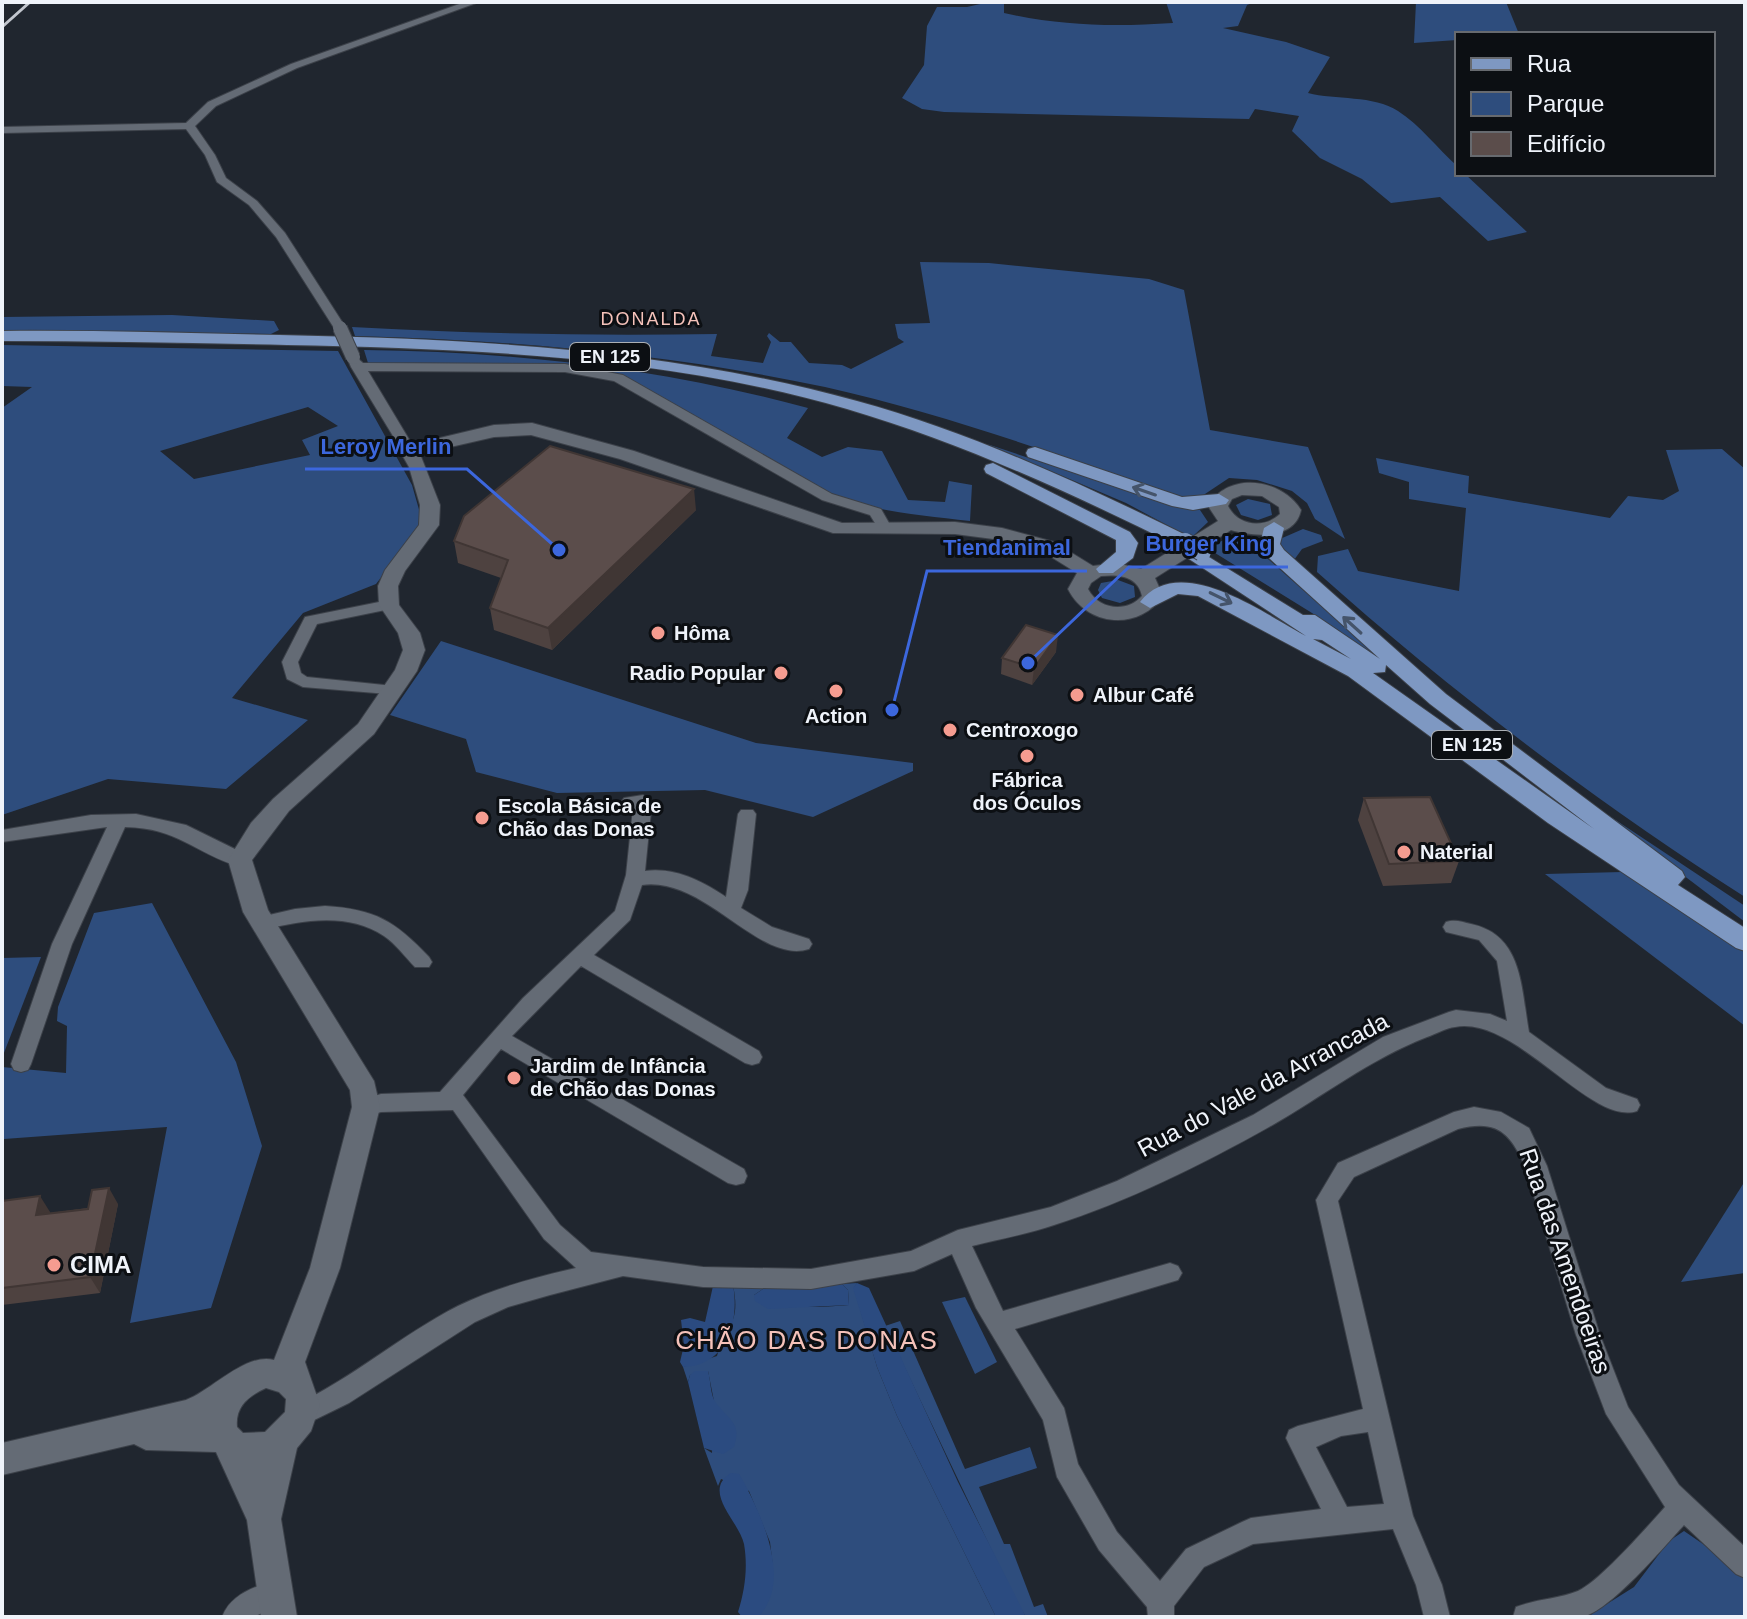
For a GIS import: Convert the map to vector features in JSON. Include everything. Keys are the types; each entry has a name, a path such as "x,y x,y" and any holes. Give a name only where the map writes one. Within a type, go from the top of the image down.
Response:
{"main road":[{"name":"EN 125","path":"2,338 420,342 581,353 741,378 899,419 1046,474 1190,549 1338,640 1745,932"},
{"name":"EN 125","path":"2,338 416,348 614,363 772,390 906,426 1028,471 1190,549 1340,649 1627,859 1745,941"},
{"path":"581,353 702,368 822,393 969,432 1179,502 1205,504 1219,500"},
{"path":"614,363 837,411 992,469 1123,536 1128,543 1126,554 1098,571"},
{"path":"1274,528 1270,544 1276,554 1382,653 1745,932"},
{"path":"1150,602 1174,588 1203,590 1356,671 1557,817 1745,941"}],"street":[{"path":"2,130 189,126 212,104 294,66 474,2"},
{"path":"189,126 210,155 221,180 253,203 281,235 340,328 356,362 418,467 430,505 429,525 395,570 388,586 389,605 409,633 414,650 406,671 366,729 271,817 240,860"},
{"path":"356,362 534,367 603,373 618,378 827,497 876,512 886,530"},
{"path":"409,451 494,431 532,429 638,458 827,526 856,531 955,528 1002,534 1047,546 1098,571 1125,570 1142,577 1152,589 1150,602 1128,613 1093,607 1085,602 1078,589 1079,583 1098,571"},
{"path":"1251,489 1282,498 1291,510 1290,516 1274,528 1252,529 1231,522 1219,512 1219,500 1230,492 1251,489"},
{"path":"1142,577 1231,522"},
{"path":"389,605 311,620 290,662 293,675 303,682 394,691"},
{"path":"366,1107 381,1103 446,1101 477,1060 561,971 624,914 643,801 630,802"},
{"path":"730,911 739,890 747,814"},
{"path":"21,1064 62,944 118,822"},
{"path":"2,836 77,823 154,824 182,830 221,856 240,860"},
{"path":"240,860 256,912 364,1089 366,1107 325,1268 289,1362 294,1405 273,1472 264,1520"},
{"path":"632,880 662,877 686,883 783,942 802,944"},
{"path":"263,923 294,914 336,911 388,928 422,962"},
{"path":"1453,927 1485,934 1506,959 1520,1036"},
{"path":"580,956 752,1057"},
{"name":"Rua do Vale da Arrancada","path":"446,1101 459,1102 552,1232 585,1261 703,1277 811,1279 914,1261 958,1240 1053,1216 1125,1188 1261,1121 1390,1043 1456,1018 1490,1022 1520,1036 1599,1094 1629,1105"},
{"path":"500,1039 736,1176"},
{"name":"Rua das Amendoeiras","path":"1437,1617 1429,1585 1400,1516 1327,1200 1346,1170 1454,1121 1474,1116 1501,1121 1521,1134 1536,1166 1588,1335 1618,1414 1670,1494 1745,1565"},
{"path":"958,1240 984,1301 1055,1416 1066,1468 1108,1541 1160,1610 1195,1558 1251,1531 1400,1516"},
{"path":"120,1433 226,1441 249,1451 259,1450 294,1405 330,1402 365,1382 449,1323 512,1294 621,1268"},
{"path":"998,1324 1170,1273"},
{"path":"235,1617 248,1604 277,1605 264,1520 249,1481 226,1441 219,1418 224,1402 284,1341 309,1307"},
{"path":"2,1459 120,1433 200,1411 213,1406 240,1385 266,1373 294,1405"},
{"path":"1340,1521 1298,1438 1318,1435 1338,1425 1378,1418"},
{"path":"1526,1617 1587,1602 1637,1557 1683,1507"}],"green space":[{"path":"1004,2 1004,13 1067,23 1109,25 1173,23 1166,2 1255,2 1247,5 1238,26 1223,28 1286,42 1330,57 1308,93 1378,102 1398,111 1455,164 1455,176 1467,176 1527,232 1488,241 1440,197 1391,203 1362,179 1320,158 1292,131 1299,116 1255,109 1249,119 944,112 922,109 902,98 924,65 927,26 937,7"},
{"path":"1416,2 1506,2 1518,32 1455,32 1455,40 1414,43"},
{"path":"920,262 989,263 1149,279 1184,290 1210,430 1308,447 1345,539 1315,519 1307,503 1292,491 1257,480 1229,478 1202,496 1184,497 961,424 825,387 650,357 532,345 355,336 352,327 534,334 717,334 711,356 763,363 771,342 767,336 769,333 780,342 791,342 809,363 842,365 851,369 904,342 898,338 895,324 930,323"},
{"path":"172,315 274,321 279,330 271,334 2,331 2,317"},
{"path":"2,345 338,351 412,485 420,513 418,529 376,584 303,613 232,698 308,720 226,789 108,779 2,815 2,408 32,387 2,386","holes":["308,407 338,426 302,440 310,455 194,479 160,451"]},
{"path":"364,350 477,354 588,365 697,382 808,408 787,438 822,457 848,447 882,451 908,500 945,502 949,481 972,485 970,521 876,508 821,492 626,378 607,370 576,366 368,363"},
{"path":"987,444 1167,504 1200,510 1208,522 1191,538 1126,503"},
{"path":"1722,449 1745,469 1745,897 1579,783 1471,702 1317,572 1318,556 1348,549 1358,571 1459,591 1466,508 1409,499 1409,482 1379,473 1376,458 1469,476 1468,493 1610,518 1628,496 1663,500 1679,491 1666,450"},
{"path":"1248,499 1270,504 1272,515 1258,520 1241,515 1236,505"},
{"path":"1303,529 1321,535 1323,541 1302,549 1294,560 1277,545 1280,539"},
{"path":"1232,536 1254,539 1260,552 1396,672 1312,613 1207,548"},
{"path":"1118,580 1134,586 1135,597 1120,603 1102,598 1098,590 1101,583"},
{"path":"441,641 756,743 913,763 913,771 813,817 705,790 557,793 476,772 466,739 390,715"},
{"path":"1575,793 1745,906 1745,922"},
{"path":"1622,872 1745,951 1745,1026 1545,874"},
{"path":"152,903 236,1062 262,1146 211,1308 130,1323 167,1127 4,1139 2,1146 2,1067 66,1073 67,1026 57,1021 58,1007 94,913"},
{"path":"41,957 2,1058 2,958"},
{"path":"1745,1181 1745,1273 1681,1282"},
{"path":"857,1283 854,1288 877,1367 897,1416 996,1617 758,1617 773,1567 770,1542 749,1491 721,1479 718,1486 704,1448 712,1453 714,1401 708,1371 690,1375 688,1382 683,1367 717,1356 734,1316 733,1285 766,1287 754,1295 791,1306 811,1307 849,1305 848,1290 842,1284"},
{"path":"965,1297 997,1362 975,1374 942,1302"},
{"path":"900,1321 965,1469 1030,1447 1037,1468 979,1487 1004,1544 1010,1544 1034,1607 1043,1604 1048,1617 1026,1617 1015,1599 885,1326"},
{"path":"1684,1531 1719,1555 1745,1580 1745,1617 1593,1617 1591,1614 1634,1587 1669,1541"}],"shaded area":[{"path":"857,1283 869,1288 958,1482 1026,1617 996,1617 897,1416 877,1367 853,1288"},
{"path":"842,1284 848,1290 849,1305 768,1309 755,1301 754,1295 766,1287"},
{"path":"733,1285 734,1314 727,1340 710,1359 683,1367 680,1362 684,1345 681,1320 690,1318 705,1322 713,1286"},
{"path":"695,1371 708,1371 714,1400 735,1427 734,1447 723,1454 704,1448 688,1382"},
{"path":"731,1473 739,1474 756,1506 770,1546 773,1585 768,1602 758,1617 742,1617 738,1612 745,1578 744,1544 724,1507 720,1488"}],"building":[{"path":"550,446 694,489 548,628 490,608 508,560 454,541 464,516"},
{"path":"1026,625 1058,635 1034,668 1002,658"},
{"path":"1430,797 1459,861 1389,864 1364,798"},
{"name":"CIMA","path":"109,1188 90,1277 2,1288 2,1201 40,1196 36,1215 88,1209 92,1190"}],"railway":[{"path":"2,27 30,2"}],"place":[{"name":"Leroy Merlin","path":"559,550"},
{"name":"Hôma","path":"658,633"},
{"name":"Burger King","path":"1028,663"},
{"name":"Radio Popular","path":"781,673"},
{"name":"Action","path":"836,691"},
{"name":"Albur Café","path":"1077,695"},
{"name":"Tiendanimal","path":"892,710"},
{"name":"Centroxogo","path":"950,730"},
{"name":"Fábrica dos Óculos","path":"1027,756"},
{"name":"Escola Básica de Chão das Donas","path":"482,818"},
{"name":"Naterial","path":"1404,852"},
{"name":"Jardim de Infância de Chão das Donas","path":"514,1078"},
{"name":"CIMA","path":"54,1265"}],"district":[{"name":"DONALDA","path":"651,319"},
{"name":"CHÃO DAS DONAS","path":"807,1340"}]}
